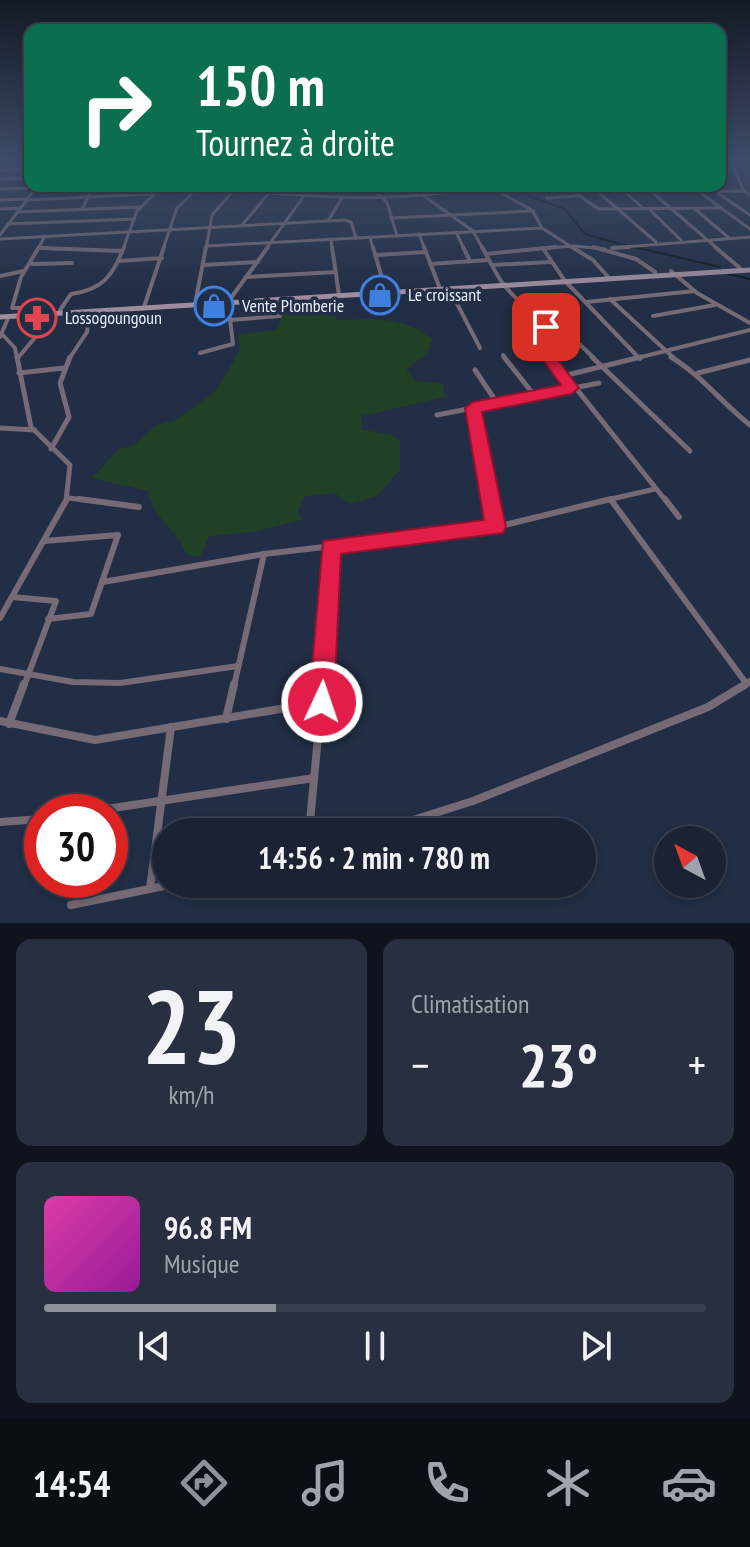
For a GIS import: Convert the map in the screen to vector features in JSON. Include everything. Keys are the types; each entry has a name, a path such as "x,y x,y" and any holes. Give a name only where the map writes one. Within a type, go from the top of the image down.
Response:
{"main road":[{"path":"0,315 750,269"},
{"path":"608,276 750,269"},
{"path":"386,291 504,284"},
{"path":"230,300 339,293"},
{"path":"0,315 145,306"}],"street":[{"path":"0,235 23,205"},
{"path":"82,209 84,205"},
{"path":"145,306 179,205"},
{"path":"196,303 212,215 221,205"},
{"path":"241,225 259,205"},
{"path":"200,353 232,346 230,300 297,205"},
{"path":"328,221 338,205"},
{"path":"388,205 397,236"},
{"path":"439,205 473,231 504,284 546,327 551,337 551,360 571,388 679,517"},
{"path":"523,205 534,211 542,228 593,260 608,276"},
{"path":"591,205 621,211 721,208"},
{"path":"614,205 656,243"},
{"path":"641,205 682,241"},
{"path":"665,205 740,268"},
{"path":"717,205 750,229"},
{"path":"0,209 57,211 140,207 119,261 97,290 71,294 60,310"},
{"path":"104,220 110,208"},
{"path":"695,209 730,238"},
{"path":"49,222 57,211"},
{"path":"391,218 534,211"},
{"path":"0,221 134,219"},
{"path":"0,235 45,236 350,221 356,238"},
{"path":"207,246 542,228"},
{"path":"456,232 470,261"},
{"path":"419,234 439,286"},
{"path":"30,312 31,308 12,308 25,270 41,248 45,236"},
{"path":"370,237 386,291"},
{"path":"485,254 544,250 565,244 605,247 750,237"},
{"path":"331,239 339,293"},
{"path":"605,247 646,263 655,272"},
{"path":"41,248 122,251"},
{"path":"544,250 564,279 640,359"},
{"path":"376,255 426,252"},
{"path":"119,261 162,258"},
{"path":"430,264 489,260"},
{"path":"204,265 258,262"},
{"path":"492,265 552,262"},
{"path":"31,264 72,263"},
{"path":"0,276 25,270"},
{"path":"246,277 336,272"},
{"path":"672,272 715,305 750,323"},
{"path":"449,288 480,348"},
{"path":"585,302 695,291"},
{"path":"230,320 280,316 278,299"},
{"path":"610,299 665,353 698,373 727,407 750,425"},
{"path":"653,316 715,305"},
{"path":"51,449 71,408 60,383 65,368 87,332 90,311"},
{"path":"17,360 26,344 36,336 48,312"},
{"path":"0,618 68,498 71,467 29,422 28,399 12,342 1,335 9,316"},
{"path":"546,327 577,342 690,451"},
{"path":"563,376 606,368 750,330"},
{"path":"503,355 534,396"},
{"path":"698,373 750,360"},
{"path":"19,373 65,368"},
{"path":"475,370 497,403"},
{"path":"437,415 599,383"},
{"path":"473,408 496,527"},
{"path":"0,428 36,430"},
{"path":"103,582 264,554 496,527 655,489"},
{"path":"68,498 139,507"},
{"path":"419,818 473,801 679,719 708,707 748,682 611,500"},
{"path":"44,541 118,535 91,614 48,619"},
{"path":"310,818 322,702 330,547"},
{"path":"226,719 264,554"},
{"path":"12,597 56,601 29,672 4,723 95,740 322,702"},
{"path":"0,669 73,682 120,683 238,666"},
{"path":"71,905 150,889 171,727"},
{"path":"128,806 314,778"},
{"path":"0,822 24,820"}],"green space":[{"path":"333,299 336,320 398,322 432,339 428,353 406,370 416,381 443,384 445,397 362,416 362,430 390,434 400,441 400,470 377,496 349,504 335,493 305,496 298,510 301,520 253,532 209,536 200,557 186,554 177,537 155,510 148,491 92,478 118,450 135,444 157,425 176,420 216,391 240,350 238,334 277,330 284,304"}],"waterway":[{"path":"554,205 565,209 585,234 627,246"},
{"path":"634,247 720,267"},
{"path":"728,274 750,279"}],"place":[{"name":"Le croissant","path":"380,295"},
{"name":"Vente Plomberie","path":"214,306"},
{"name":"Lossogoungoun","path":"37,318"}],"route":[{"path":"322,702 330,547 496,527 473,408 571,388 551,360 551,337 546,327"}]}
